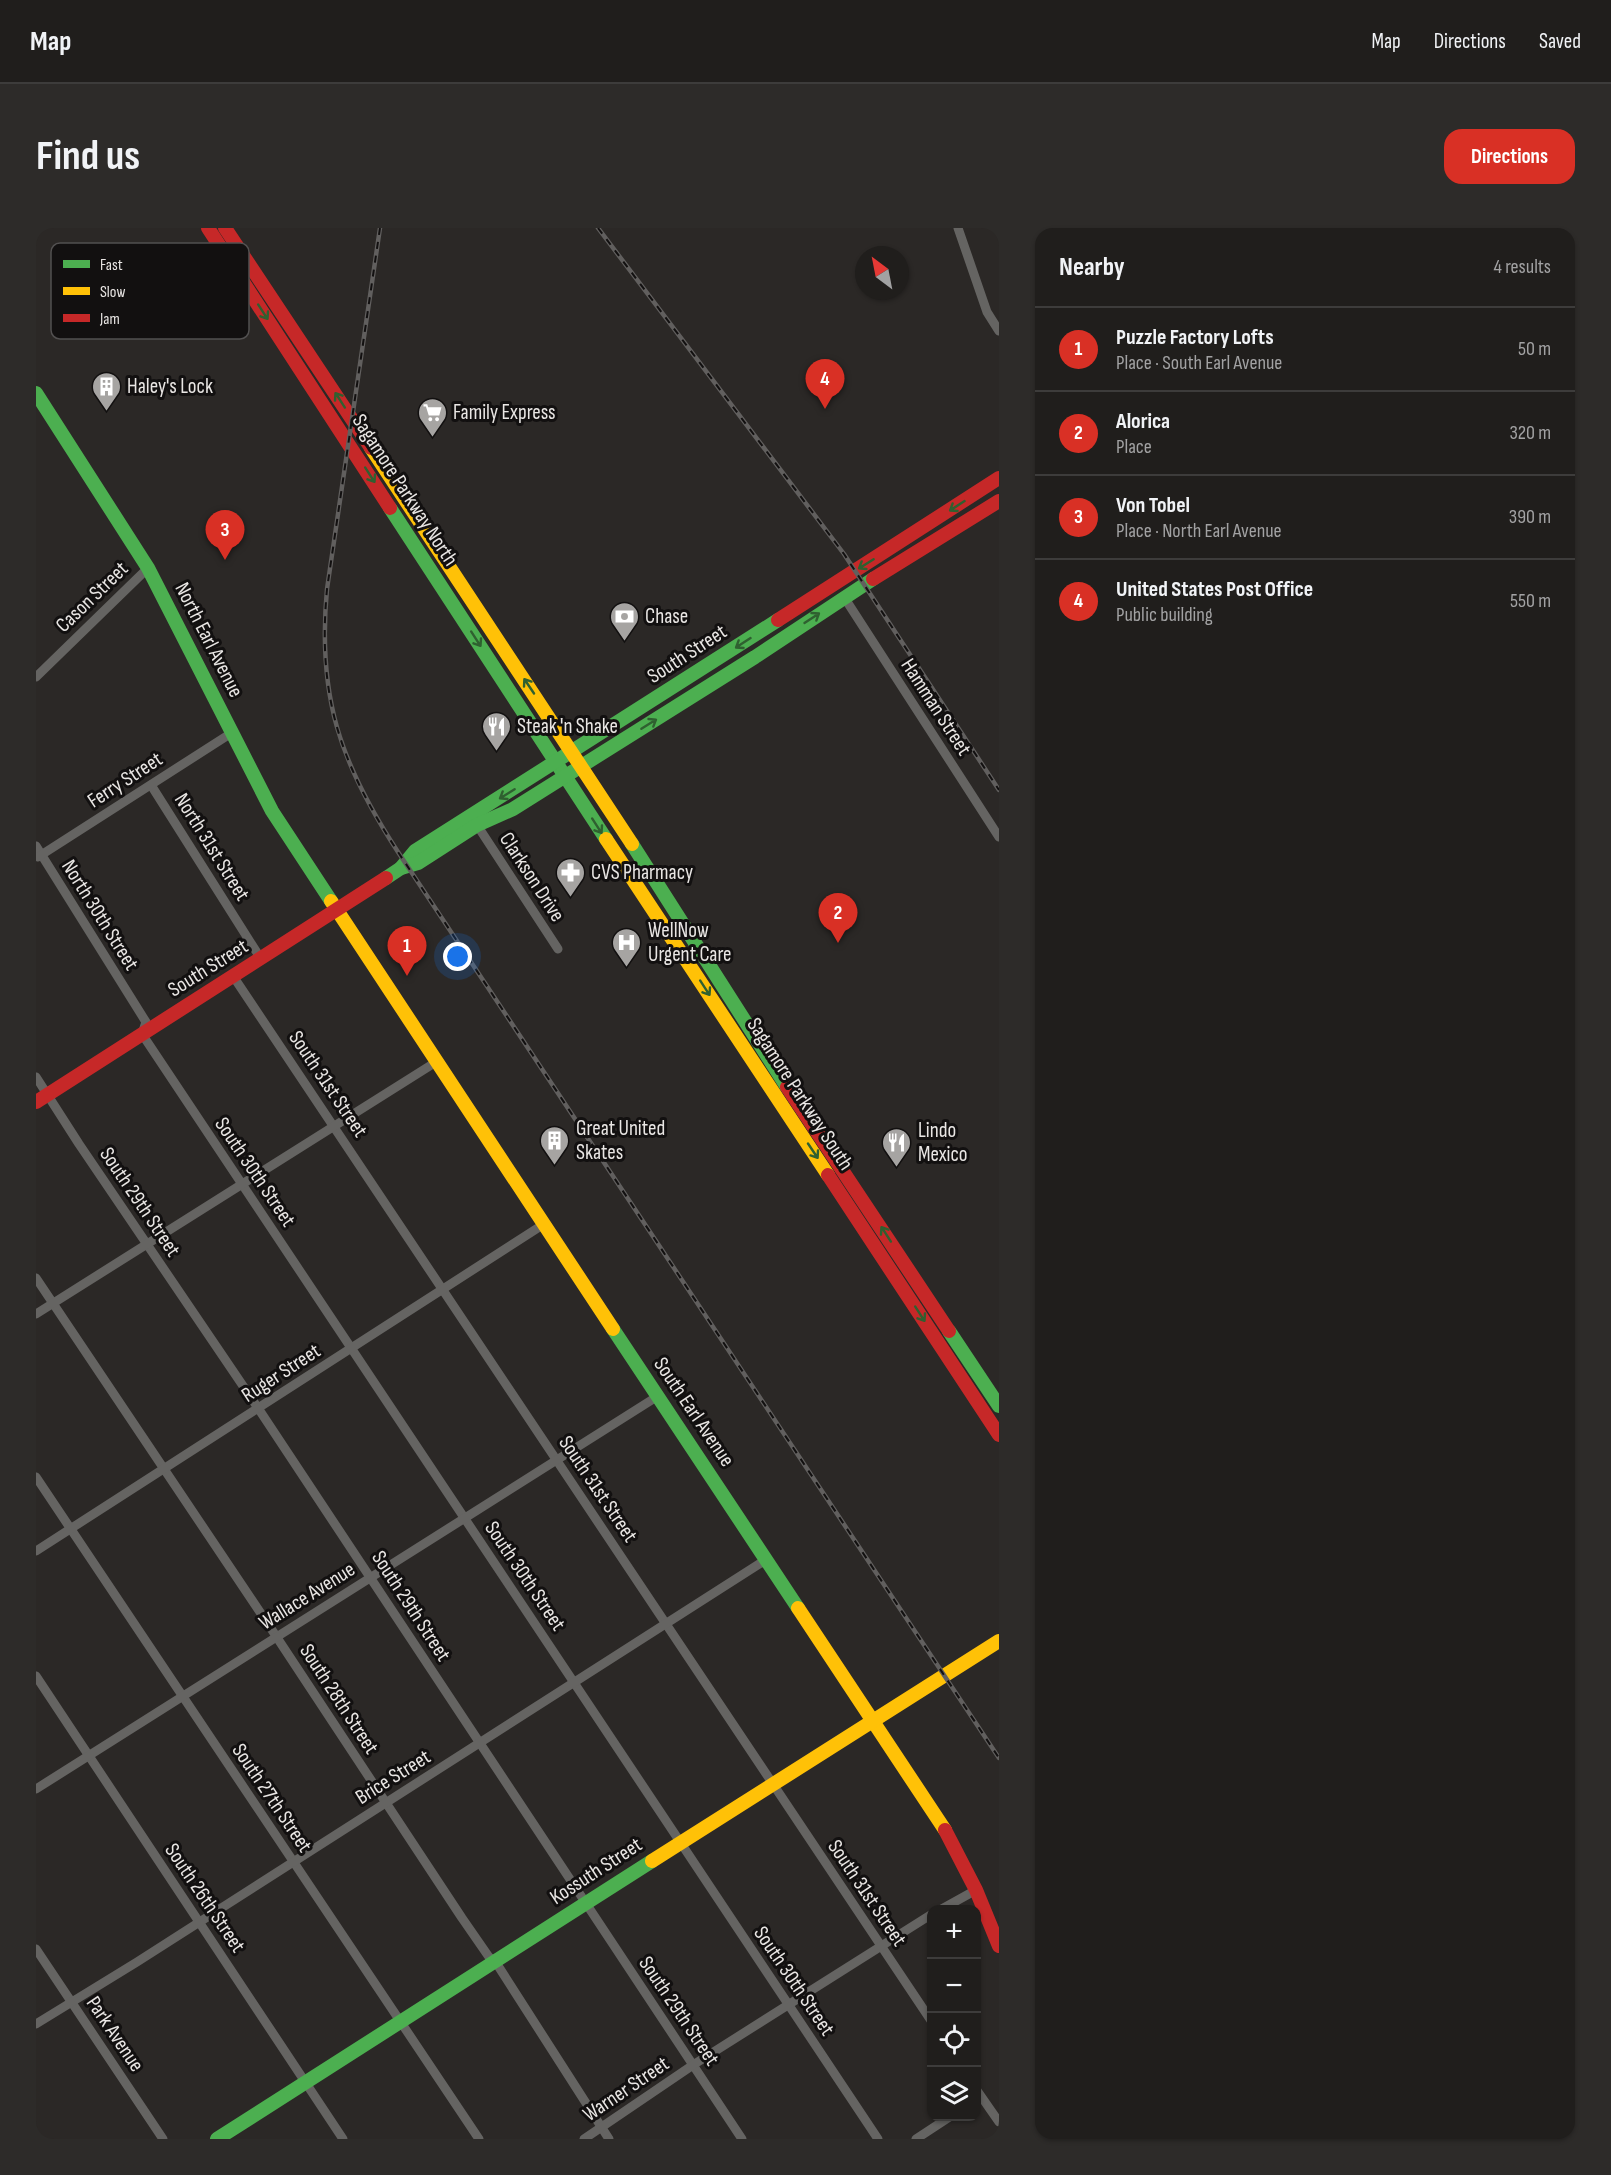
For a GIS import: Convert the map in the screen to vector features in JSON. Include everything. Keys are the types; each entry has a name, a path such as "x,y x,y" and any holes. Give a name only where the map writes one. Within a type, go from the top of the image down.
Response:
{"main road":[{"name":"Sagamore Parkway North","path":"208,228 218,243"},
{"name":"Sagamore Parkway North","path":"225,228 235,243"},
{"name":"Sagamore Parkway North","path":"249,264 582,766"},
{"name":"Sagamore Parkway North","path":"249,291 565,777"},
{"name":"North Earl Avenue","path":"36,393 148,568 272,811 337,910"},
{"name":"South Street","path":"401,868 411,854 999,478"},
{"name":"South Street","path":"42,1098 401,868 418,863 477,825 513,809 755,657 843,597 999,501"},
{"path":"915,533 925,547"},
{"name":"Sagamore Parkway South","path":"582,766 756,1040 999,1406"},
{"name":"Sagamore Parkway South","path":"565,777 999,1435"},
{"name":"South Earl Avenue","path":"337,910 435,1062 946,1831 976,1890 999,1946"},
{"name":"Kossuth Street","path":"217,2139 400,2024 873,1719 999,1641"}],"street":[{"path":"958,228 987,312 999,331"},
{"name":"Cason Street","path":"36,677 148,568"},
{"name":"Hamman Street","path":"843,597 999,837"},
{"name":"Ferry Street","path":"38,853 233,732"},
{"name":"North 31st Street","path":"151,785 261,959"},
{"name":"Clarkson Drive","path":"477,825 558,949"},
{"name":"North 30th Street","path":"38,853 146,1022 142,1034"},
{"name":"South 31st Street","path":"233,976 927,2015"},
{"name":"South 30th Street","path":"142,1034 878,2139"},
{"path":"36,1314 435,1062"},
{"name":"South 29th Street","path":"36,1077 42,1098 146,1244 258,1408 742,2139"},
{"name":"Ruger Street","path":"36,1551 544,1224"},
{"name":"South 28th Street","path":"36,1278 277,1637 483,1950 495,1961 609,2139"},
{"name":"Wallace Avenue","path":"36,1789 658,1396"},
{"name":"South 27th Street","path":"36,1478 479,2139"},
{"name":"Brice Street","path":"36,2024 767,1559"},
{"name":"South 26th Street","path":"36,1676 343,2139"},
{"path":"949,1905 976,1890"},
{"name":"Warner Street","path":"584,2139 693,2066 927,1917"},
{"name":"Park Avenue","path":"36,1949 163,2139"},
{"path":"981,2099 999,2122"},
{"path":"916,2139 943,2121"}],"railway":[{"path":"380,228 327,589 326,663 330,696 347,758 378,820 398,852 999,1758"},
{"path":"598,228 844,554 999,790"}],"traffic: fast":[{"path":"36,393 148,568 272,811 331,901"},
{"path":"390,508 606,839"},
{"path":"386,878 401,868 418,863 477,825 513,809 755,657 873,579"},
{"path":"401,868 415,851 778,620"},
{"path":"632,844 787,1087"},
{"path":"613,1329 798,1608"},
{"path":"949,1331 999,1406"},
{"path":"217,2139 652,1861"}],"traffic: slow":[{"path":"371,448 632,844"},
{"path":"606,839 828,1175"},
{"path":"331,901 613,1329"},
{"path":"798,1608 945,1830"},
{"path":"652,1861 999,1641"}],"traffic: jam":[{"path":"208,228 218,243"},
{"path":"225,228 235,243"},
{"path":"249,264 371,448"},
{"path":"249,291 390,508"},
{"path":"778,620 999,478"},
{"path":"873,579 999,501"},
{"path":"36,1102 386,878"},
{"path":"787,1087 949,1331"},
{"path":"828,1175 999,1435"},
{"path":"945,1830 976,1890 999,1946"}],"place":[{"name":"United States Post Office","path":"825,409"},
{"name":"Haley's Lock","path":"106,412"},
{"name":"Family Express","path":"432,438"},
{"name":"Von Tobel","path":"225,560"},
{"name":"Chase","path":"624,642"},
{"name":"Steak 'n Shake","path":"496,752"},
{"name":"CVS Pharmacy","path":"570,898"},
{"name":"Alorica","path":"838,943"},
{"name":"WellNow Urgent Care","path":"627,968"},
{"name":"Puzzle Factory Lofts","path":"407,976"},
{"name":"Great United Skates","path":"555,1166"},
{"name":"Lindo Mexico","path":"897,1168"}]}
